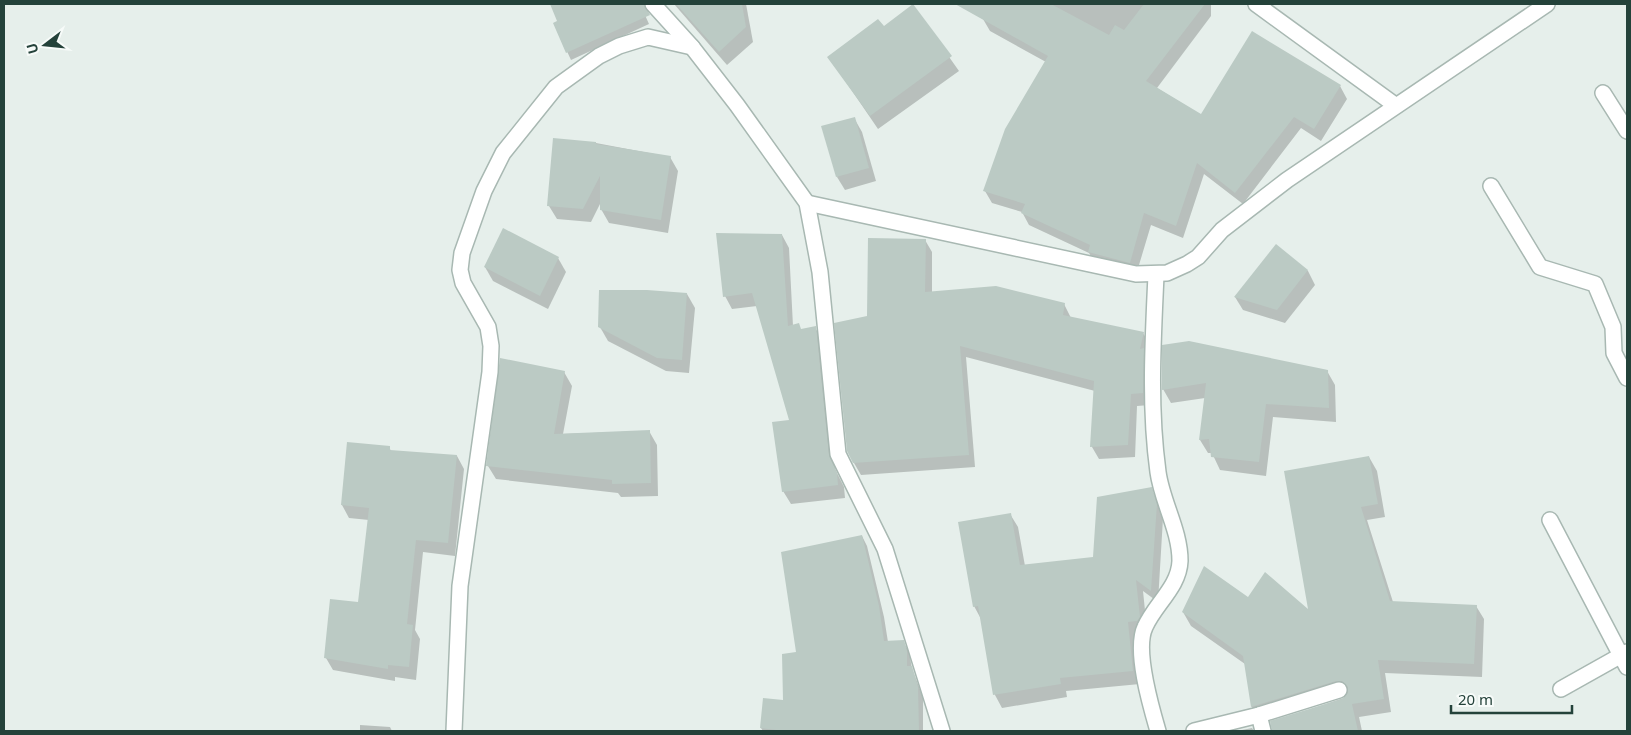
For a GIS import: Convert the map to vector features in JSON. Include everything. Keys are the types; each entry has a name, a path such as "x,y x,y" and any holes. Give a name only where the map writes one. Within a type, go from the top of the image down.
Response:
{"street":[{"path":"653,4 692,47 737,105 807,203 820,272 838,454 885,549 942,731"},
{"path":"1256,4 1395,105"},
{"path":"807,203 1126,272 1156,275 1176,270 1198,257 1222,230 1287,180 1395,105 1547,4"},
{"path":"454,731 460,586 488,382 491,346 488,327 462,283 460,270 462,253 484,191 504,153 556,87 599,56 619,46 648,38 692,47"},
{"path":"1603,93 1627,131"},
{"path":"1491,186 1540,267 1595,284 1613,327 1614,353 1627,378"},
{"path":"1156,275 1151,403 1158,474 1177,538 1180,558 1179,574 1144,628 1142,653 1145,680 1158,731"},
{"path":"1550,520 1625,658 1560,689"},
{"path":"1194,731 1259,715 1339,690"},
{"path":"1259,715 1263,731"}],"building":[{"path":"550,4 644,4 650,15 566,53 553,23 557,21"},
{"path":"676,4 742,4 746,27 719,52"},
{"path":"913,4 952,56 870,116 827,57 878,19 884,26"},
{"path":"955,4 1051,4 1109,35 1115,25 1124,30 1144,4 1205,4 1146,81 1201,114 1252,31 1341,85 1314,129 1294,117 1235,193 1197,163 1176,226 1144,213 1130,263 1088,252 1090,245 1021,213 1025,204 983,191 1005,129 1048,56"},
{"path":"855,117 869,168 836,177 821,126"},
{"path":"553,138 596,142 596,144 671,156 661,220 600,210 600,176 583,209 547,206"},
{"path":"503,228 559,257 540,296 484,267"},
{"path":"716,233 782,234 788,326 799,323 801,329 816,326 829,455 837,473 838,485 782,492 772,422 789,420 752,293 723,297"},
{"path":"868,238 926,239 925,292 996,286 1065,303 1063,315 1144,332 1140,349 1144,348 1143,393 1131,394 1128,445 1090,447 1094,381 960,346 969,455 853,463 847,451 834,323 867,316"},
{"path":"1276,244 1308,270 1277,310 1234,297"},
{"path":"599,290 647,290 687,293 682,360 657,358 598,327"},
{"path":"1189,341 1328,370 1329,408 1266,404 1259,462 1211,457 1209,439 1199,440 1206,383 1162,390 1162,345"},
{"path":"500,358 565,371 554,434 650,430 651,483 612,484 612,480 486,466"},
{"path":"347,442 390,446 390,450 457,455 448,543 416,540 407,624 413,625 409,667 388,665 388,669 324,658 330,599 358,602 369,508 341,505"},
{"path":"1369,456 1378,504 1361,507 1390,601 1477,605 1474,664 1378,660 1384,699 1352,704 1358,731 1272,731 1270,721 1342,699 1348,693 1348,687 1342,681 1336,681 1251,707 1243,656 1182,612 1204,566 1248,597 1265,572 1308,609 1284,471"},
{"path":"1152,487 1157,504 1151,591 1136,580 1140,617 1137,621 1128,622 1133,671 1060,678 1061,684 993,695 978,606 973,607 958,522 1011,513 1020,565 1093,557 1097,497"},
{"path":"862,535 879,606 884,641 904,640 907,651 907,666 912,666 918,687 919,731 784,731 760,728 763,698 783,700 782,654 796,652 781,552"}]}
